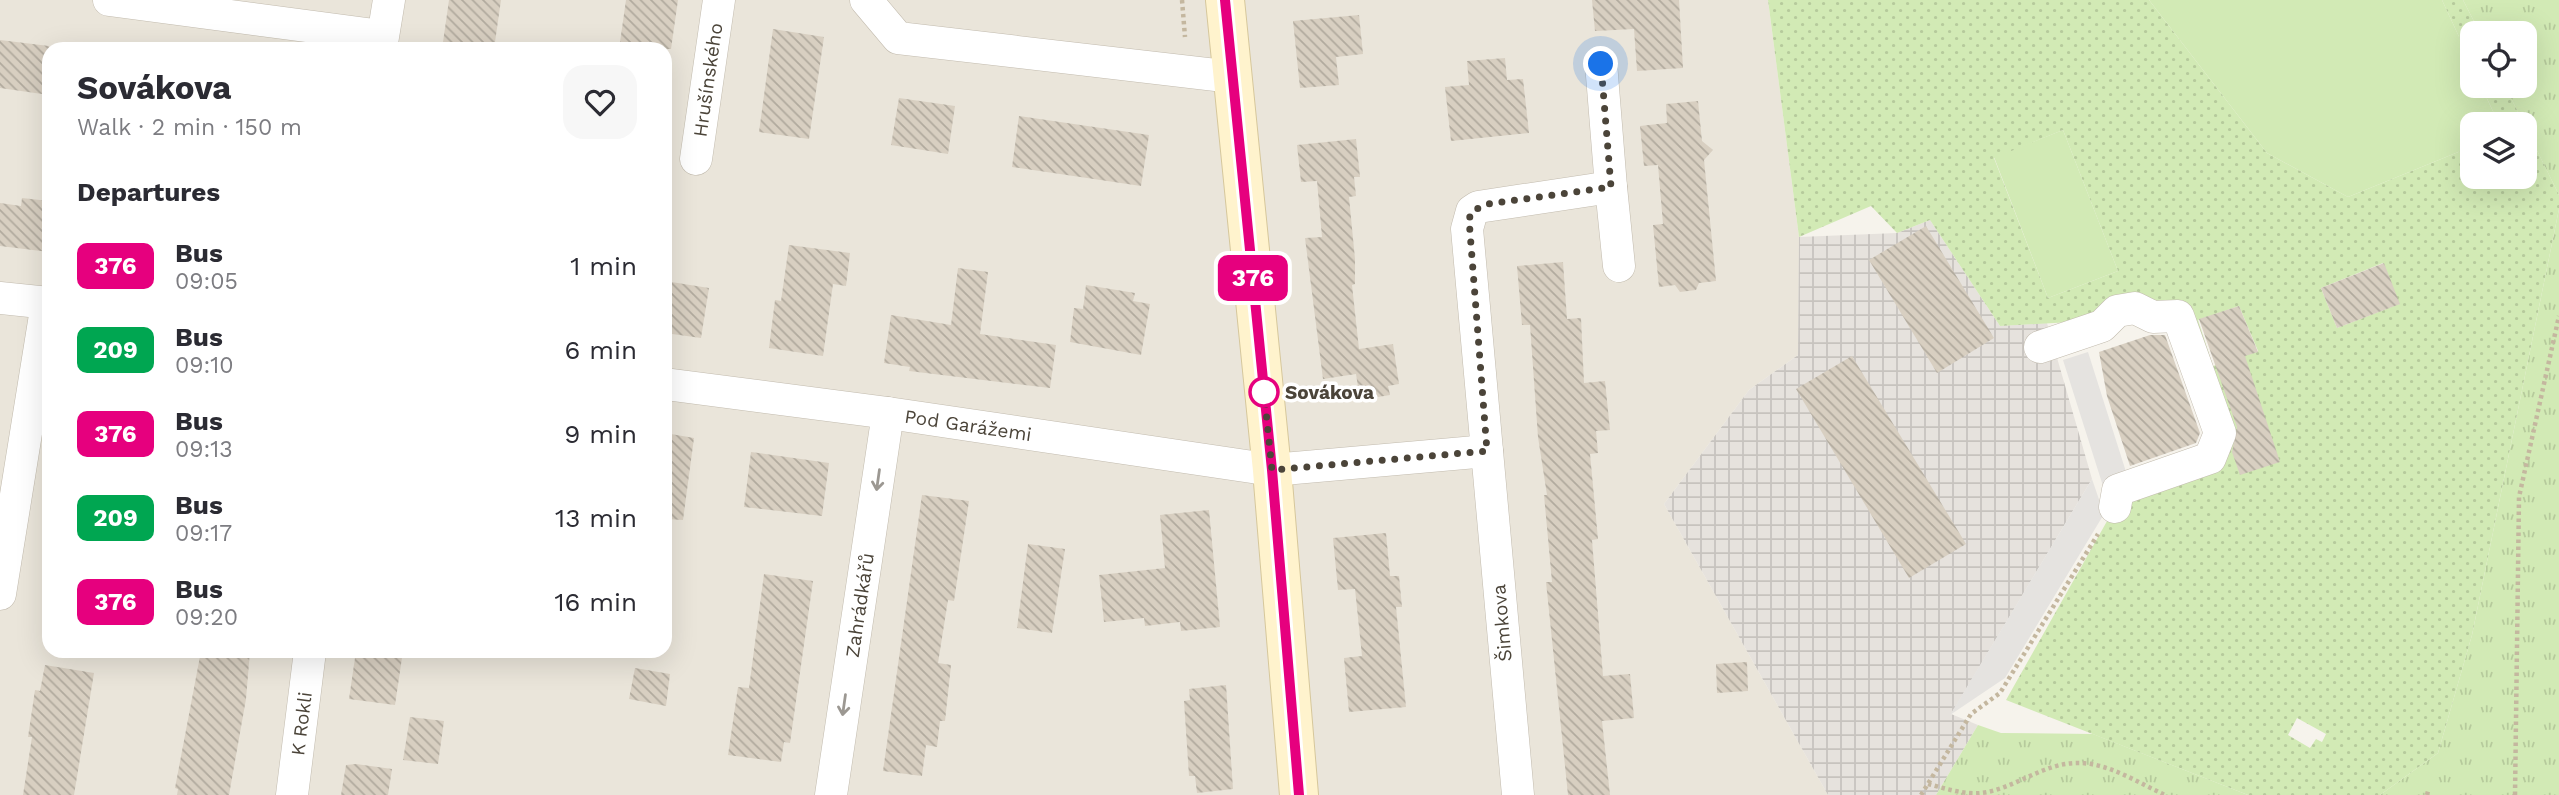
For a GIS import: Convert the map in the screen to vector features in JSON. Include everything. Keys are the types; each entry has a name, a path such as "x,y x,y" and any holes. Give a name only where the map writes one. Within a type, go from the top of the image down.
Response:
{"street":[{"path":"109,0 382,42 389,0"},
{"name":"Hrušínského","path":"696,159 719,0"},
{"path":"866,0 898,38 1233,77"},
{"path":"1226,0 1272,470 1299,795"},
{"path":"1601,64 1619,266"},
{"name":"Šimkova","path":"1518,795 1467,229 1472,211 1488,204 1611,187"},
{"path":"0,298 42,302"},
{"path":"2040,347 2102,326 2117,311 2136,308 2153,317 2178,316 2220,433 2210,458 2118,491 2115,507"},
{"path":"0,594 42,339"},
{"name":"Pod Garážemi","path":"672,385 888,413 1272,470"},
{"name":"Zahrádkářů","path":"831,795 888,413"},
{"path":"1272,470 1487,451"},
{"name":"K Rokli","path":"292,795 309,658"}],"path":[{"path":"1182,0 1186,46"},
{"path":"2515,795 2519,497 2559,316"},
{"path":"1921,795 1971,714 2000,694 2115,507"},
{"path":"1928,784 1978,794 2000,790 2047,769 2077,762 2096,764 2165,795"}],"shaded area":[{"path":"0,0 1768,0 1799,237 1798,355 1749,390 1664,504 1828,795 0,795"},
{"path":"1930,220 2000,326 2047,323 2092,479 1951,714 1978,725 1936,795 1828,795 1664,504 1749,390 1798,355 1799,237 1897,233"},
{"path":"2088,352 2134,497 2109,505 2063,360"},
{"path":"2092,479 2104,514 2005,678 1950,715"}],"green space":[{"path":"1768,0 2149,0 2267,153 2348,197 2460,151 2460,189 2537,189 2537,150 2559,195 2559,209 2472,635 2438,753 2380,795 2248,795 2006,700 2115,507 2220,433 2178,316 2000,326 1930,220 1897,233 1871,206 1799,237","holes":["2063,130 2118,271 2048,298 1994,158","2383,263 2399,304 2337,328 2321,288","2239,306 2258,351 2213,366 2198,320","2297,718 2326,734 2322,742 2316,739 2310,748 2288,735"]},
{"path":"2149,0 2442,0 2460,39 2460,98 2487,98 2493,112 2460,112 2460,151 2348,197 2267,153"},
{"path":"2442,0 2463,0 2474,21 2460,21 2460,39"},
{"path":"2463,0 2559,0 2559,195 2537,151 2537,112 2518,112 2511,98 2537,98 2537,21 2474,21"},
{"path":"2487,98 2511,98 2518,112 2493,112"},
{"path":"2063,130 2118,271 2048,298 1994,157"},
{"path":"2559,209 2559,795 2380,795 2438,753 2472,635"},
{"path":"1978,725 2001,733 2093,734 2248,795 1936,795"}],"building":[{"path":"449,0 501,0 495,42 443,42"},
{"path":"626,0 678,0 672,42 620,42"},
{"path":"1592,0 1679,0 1683,68 1637,71 1634,29 1595,31"},
{"path":"1359,15 1363,54 1336,57 1339,85 1300,88 1293,21"},
{"path":"773,29 824,37 809,139 759,132"},
{"path":"0,40 42,45 42,94 0,88"},
{"path":"1505,58 1507,80 1523,79 1529,133 1451,141 1445,87 1469,85 1467,61"},
{"path":"899,98 955,106 948,154 891,145"},
{"path":"1698,101 1702,141 1713,150 1704,160 1716,281 1699,283 1696,290 1680,292 1675,285 1659,287 1653,225 1663,224 1658,165 1644,166 1640,126 1667,123 1666,104"},
{"path":"1019,116 1149,135 1141,186 1012,167"},
{"path":"1356,139 1360,177 1354,177 1356,196 1349,197 1355,259 1355,284 1352,285 1359,349 1393,344 1399,384 1388,386 1390,395 1360,400 1356,374 1323,379 1305,238 1322,237 1317,181 1301,182 1297,145"},
{"path":"22,198 42,200 42,251 0,246 0,203 21,206"},
{"path":"1926,226 1994,338 1937,373 1869,260"},
{"path":"789,245 850,253 846,286 833,284 823,356 769,348 775,300 781,301"},
{"path":"1563,262 1567,319 1581,318 1584,383 1605,381 1610,430 1596,431 1598,453 1590,454 1598,539 1592,540 1603,676 1630,674 1634,718 1602,721 1610,795 1568,795 1546,582 1552,582 1544,495 1547,495 1538,437 1530,325 1522,325 1517,266"},
{"path":"2384,263 2400,304 2337,328 2321,288"},
{"path":"958,268 988,272 980,334 1056,345 1050,388 909,371 910,367 884,363 891,315 951,325"},
{"path":"672,282 709,288 701,338 672,334"},
{"path":"1086,285 1135,293 1133,301 1150,304 1141,355 1070,342 1074,308 1083,309"},
{"path":"2239,306 2258,352 2245,356 2280,462 2240,475 2232,452 2237,427 2199,319"},
{"path":"2150,335 2165,335 2200,433 2196,443 2130,466 2107,396 2099,352"},
{"path":"1852,356 1966,544 1909,578 1796,389"},
{"path":"672,434 694,438 683,520 672,519"},
{"path":"751,452 829,463 822,516 744,507"},
{"path":"922,495 969,501 954,601 948,600 938,663 951,665 945,721 940,721 937,747 926,745 922,776 883,771"},
{"path":"1209,510 1220,627 1181,631 1180,622 1145,626 1144,618 1104,622 1099,575 1165,568 1160,515"},
{"path":"1386,533 1390,576 1399,576 1402,607 1396,607 1406,707 1349,712 1344,658 1362,656 1355,589 1338,590 1333,538"},
{"path":"1028,544 1065,549 1052,633 1017,628"},
{"path":"764,574 813,581 790,743 784,742 781,762 728,755 738,687 749,688"},
{"path":"200,658 249,658 246,699 229,795 177,795 178,789 175,788"},
{"path":"355,658 402,658 395,705 349,699"},
{"path":"1747,662 1748,691 1717,693 1716,664"},
{"path":"45,665 94,673 74,795 23,795 32,737 28,737 35,690 40,691"},
{"path":"635,668 670,674 666,706 629,699"},
{"path":"1226,685 1233,789 1197,793 1195,776 1189,776 1184,701 1190,700 1189,689"},
{"path":"410,717 444,721 438,764 403,760"},
{"path":"346,765 392,769 388,795 341,795"}],"bus line":[{"name":"376","path":"1225,0 1272,470 1299,795"}],"place":[{"name":"Sovákova","path":"1264,392"}],"route":[{"path":"1264,392 1272,470 1487,451 1467,229 1469,219 1472,211 1488,204 1611,187 1601,64"}]}
